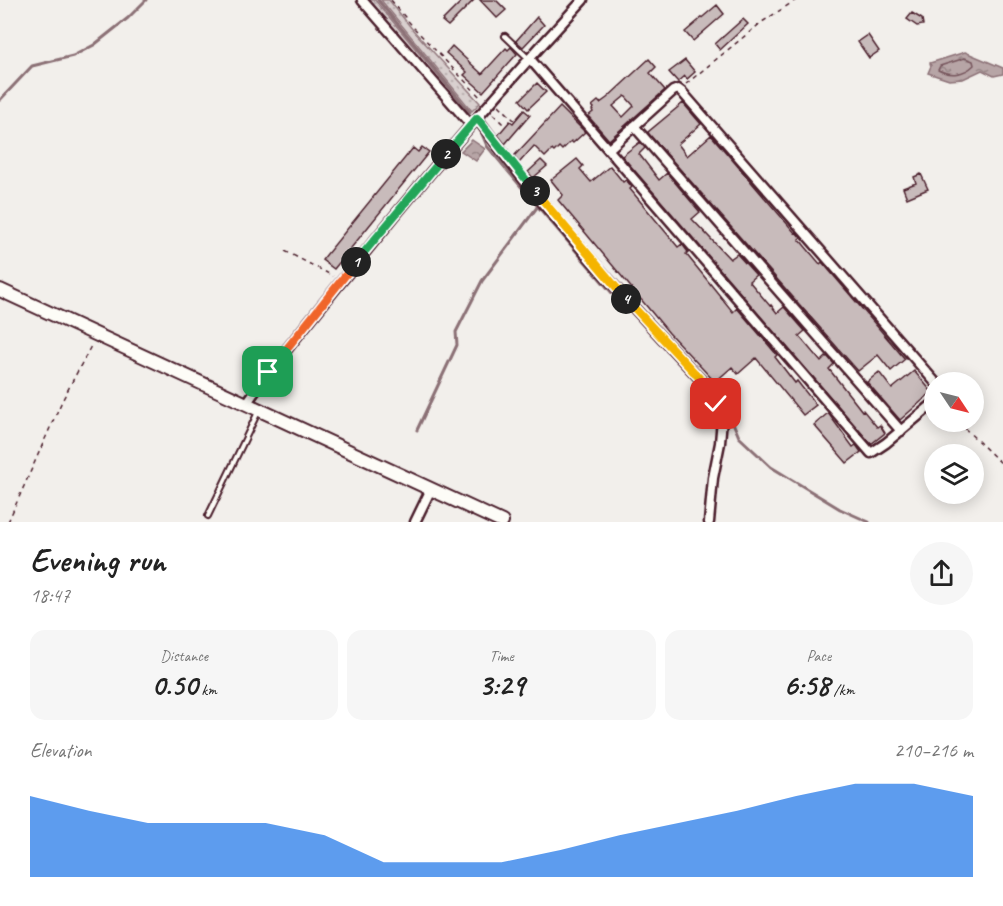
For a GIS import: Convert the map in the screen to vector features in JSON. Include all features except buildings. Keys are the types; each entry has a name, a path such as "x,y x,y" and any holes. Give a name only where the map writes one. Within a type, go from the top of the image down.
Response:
{"main road":[{"path":"0,290 502,522"}],"street":[{"path":"362,0 474,121 638,313 717,397 716,404 722,418 709,522"},
{"path":"246,404 268,372 342,280 474,121 584,0"},
{"path":"530,59 871,453 924,411"},
{"path":"609,149 678,89 705,117 925,372"},
{"path":"634,126 901,431"},
{"path":"416,522 431,489"}],"lane":[{"path":"505,36 530,59"},
{"path":"208,516 259,410"}],"path":[{"path":"391,0 414,28 490,105 505,126"},
{"path":"678,89 762,22 796,0"},
{"path":"490,105 514,120"},
{"path":"285,251 342,280"},
{"path":"8,522 62,401 96,334"},
{"path":"968,432 1003,465"}],"shaded area":[{"path":"366,0 375,0 469,113 467,115"},
{"path":"381,0 389,0 413,30 480,103 472,111"}],"water":[{"path":"965,52 1003,68 1003,74 994,76 982,70 963,79 949,80 928,73 930,63"},
{"path":"472,140 485,149 476,161 461,151"}],"waterway":[{"path":"0,100 32,66 73,56 94,45 128,18 146,0"},
{"path":"378,0 470,112"},
{"path":"479,127 487,146 612,293 647,328"},
{"path":"417,430 457,345 456,332 482,281 538,206"},
{"path":"719,404 731,418 739,437 771,467 840,509 869,522"}],"route":[{"path":"268,372 405,202 477,118 493,141 638,313 717,397 716,404"}]}
